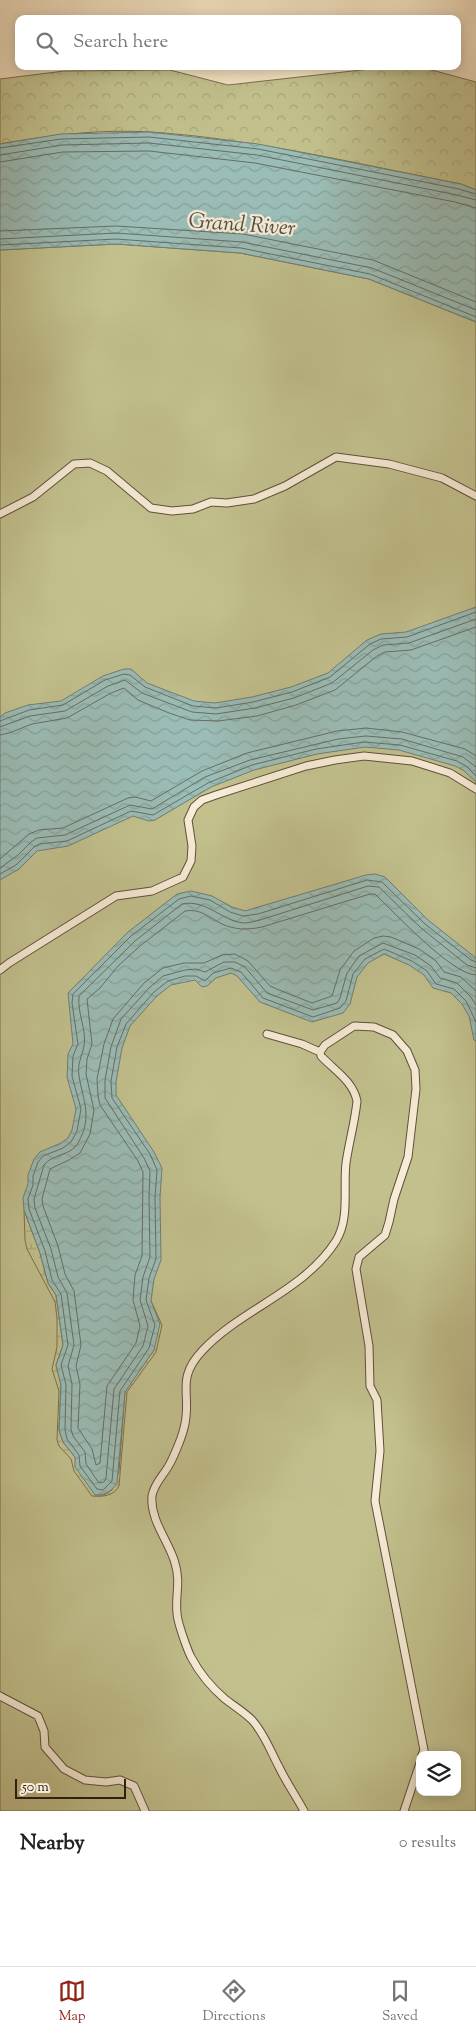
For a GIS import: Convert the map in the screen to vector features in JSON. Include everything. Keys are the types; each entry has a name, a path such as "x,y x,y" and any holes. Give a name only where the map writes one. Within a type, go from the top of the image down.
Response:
{"lane":[{"path":"0,514 33,497 74,464 90,463 107,471 152,508 172,512 193,509 211,502 227,503 254,499 285,486 336,457 389,464 442,478 476,496"},
{"path":"0,970 116,896 152,891 183,877 192,861 188,820 194,808 202,800 306,766 364,756 412,761 450,773 476,789"},
{"path":"320,1052 325,1045 354,1026 374,1027 393,1036 407,1051 414,1070 416,1088 408,1157 394,1199 389,1222 385,1235 359,1257 356,1268 369,1346 370,1386 377,1400 380,1451 375,1500 424,1751"},
{"path":"267,1034 302,1044 320,1052 321,1056 346,1080 355,1092 357,1101 344,1179 344,1220 336,1240 317,1263 289,1289 251,1312 224,1332 193,1361 186,1376 187,1414 184,1430 169,1466 157,1482 152,1496 153,1509 158,1525 175,1562 179,1577 176,1615 190,1656 200,1671 223,1697 252,1721 269,1746 279,1769 304,1811"},
{"path":"0,1696 38,1716 44,1731 45,1747 64,1769 85,1780 106,1782 120,1780 134,1786 145,1811"},
{"path":"404,1811 416,1775"}],"green space":[{"path":"170,70 228,85 361,70 432,70 476,82 476,190 461,184 306,153 190,135 132,131 94,132 56,135 0,144 0,79 64,71"},
{"path":"116,244 240,253 369,279 476,322 476,1811 0,1811 0,250"},
{"path":"24,1210 40,1253 48,1283 56,1295 63,1345 56,1365 61,1384 59,1430 63,1442 75,1457 95,1495 104,1495 112,1490 119,1471 125,1391 154,1350 151,1301 162,1325 156,1352 127,1392 119,1486 108,1495 92,1496 74,1471 71,1459 59,1446 57,1440 59,1391 52,1369 57,1347 55,1302 27,1249"}],"water":[{"name":"Grand River","path":"149,132 258,144 461,184 476,190 476,322 369,279 240,253 116,244 0,250 0,144 61,134"},
{"path":"476,607 476,782 463,770 455,766 399,750 365,747 317,754 254,770 211,787 155,820 149,821 133,816 68,846 37,851 19,869 0,880 0,717 5,713 28,705 61,701 103,676 124,669 131,669 147,683 194,701 215,703 252,697 291,687 328,673 367,640 381,634 406,632"},
{"path":"375,874 385,877 428,920 476,958 476,1041 474,1040 469,1016 462,1004 451,993 433,988 424,975 409,965 384,954 368,963 357,977 350,1004 343,1013 312,1022 260,1002 237,976 231,973 216,978 207,986 202,987 195,980 171,985 157,996 130,1026 122,1048 116,1082 116,1095 154,1152 162,1168 160,1197 161,1260 154,1279 151,1301 160,1324 154,1350 125,1392 117,1483 108,1492 95,1495 75,1467 75,1457 63,1442 59,1430 61,1385 56,1365 63,1345 56,1295 48,1283 40,1253 24,1210 23,1198 34,1159 40,1152 68,1138 72,1130 76,1109 67,1077 68,1054 73,1044 68,993 128,932 177,894 191,891 212,896 232,907 245,911 366,875"}]}
